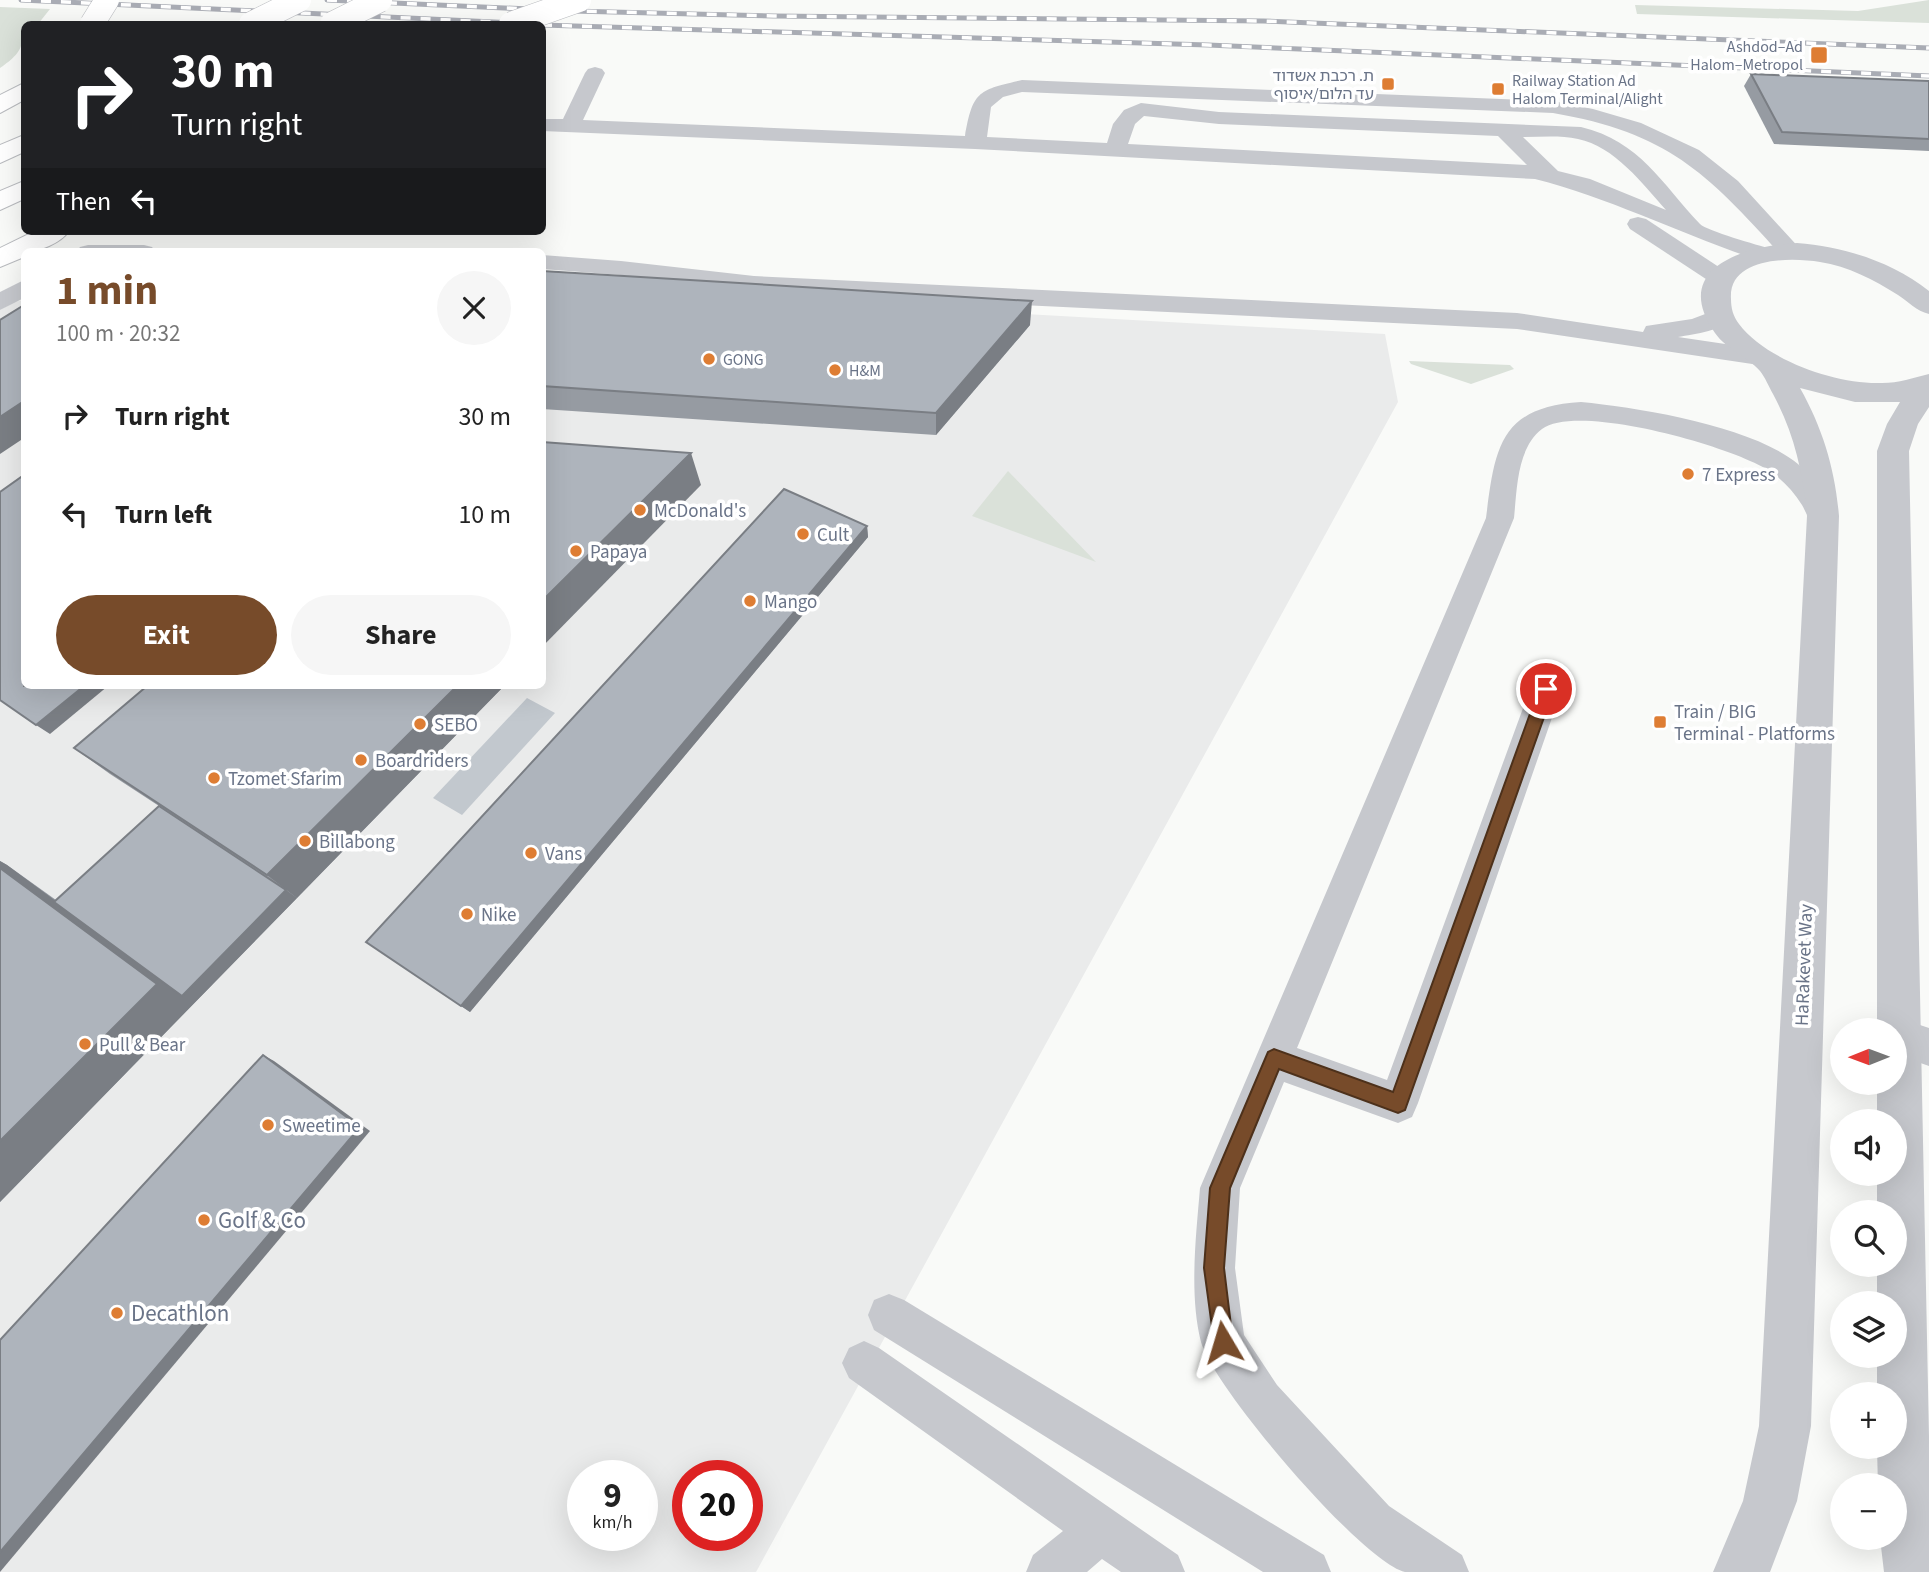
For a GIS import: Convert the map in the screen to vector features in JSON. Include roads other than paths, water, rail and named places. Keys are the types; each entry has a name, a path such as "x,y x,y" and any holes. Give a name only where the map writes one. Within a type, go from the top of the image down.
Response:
{"highway":[{"path":"94,21 107,0"},
{"path":"257,21 299,0"},
{"path":"338,21 380,0"},
{"path":"520,21 579,0"},
{"path":"0,106 21,92"},
{"path":"0,155 21,144"},
{"path":"0,202 21,191"},
{"path":"22,248 48,235"},
{"path":"0,259 21,248"}],"street":[{"path":"1929,304 1906,287 1867,268 1833,257 1791,252 1763,254 1737,263 1720,278 1716,296 1721,316 1736,337 1764,360 1803,379 1857,393 1891,394 1929,385"},
{"name":"HaRakevet Way","path":"1741,1572 1765,1516 1780,1466 1785,1426 1823,516 1821,476 1811,438 1800,413 1764,360"},
{"path":"1912,1572 1906,1528 1903,1449 1914,1042 1893,451 1903,418 1929,385"}],"lane":[{"path":"570,126 595,72"},
{"path":"975,143 981,105 989,95 1003,89 1046,85 1154,99 1553,107 1588,113 1641,130 1706,165 1723,179 1791,252"},
{"path":"1154,99 1219,118 1580,133 1602,139 1619,151 1695,230"},
{"path":"1115,150 1124,124 1131,114 1154,99"},
{"path":"546,125 975,143 1550,175 1612,195 1695,230 1763,254"},
{"path":"1504,130 1550,175"},
{"path":"1492,170 1551,184 1606,207 1683,252 1720,278"},
{"path":"546,262 621,268 754,284 1146,316 1517,321 1764,360"},
{"path":"0,302 21,290"},
{"path":"0,325 21,314"},
{"path":"1619,336 1696,326 1721,316"},
{"path":"1445,1572 1372,1522 1261,1401 1223,1342 1214,1268 1220,1188 1500,518 1508,456 1528,427 1537,419 1562,411 1591,410 1629,416 1742,446 1761,454 1793,475 1815,501 1823,516"},
{"path":"1274,1059 1398,1103 1546,689"},
{"path":"889,1315 1307,1572"},
{"path":"864,1363 1161,1572"},
{"path":"1050,1572 1101,1530"}],"railway":[{"path":"21,0 472,21"},
{"path":"327,0 572,11 774,16 1263,21 1929,48"},
{"path":"546,25 1208,45 1929,76"}],"place":[{"name":"Ashdod–Ad Halom–Metropol","path":"1819,55"},
{"name":"ת. רכבת אשדוד עד הלום/איסוף","path":"1388,84"},
{"name":"Railway Station Ad Halom Terminal/Alight","path":"1498,89"},
{"name":"GONG","path":"709,359"},
{"name":"H&M","path":"835,370"},
{"name":"7 Express","path":"1688,474"},
{"name":"McDonald's","path":"640,510"},
{"name":"Cult","path":"803,534"},
{"name":"Papaya","path":"576,551"},
{"name":"Mango","path":"750,601"},
{"name":"Train / BIG Terminal - Platforms","path":"1660,722"},
{"name":"SEBO","path":"420,724"},
{"name":"Boardriders","path":"361,760"},
{"name":"Tzomet Sfarim","path":"214,778"},
{"name":"Billabong","path":"305,841"},
{"name":"Vans","path":"531,853"},
{"name":"Nike","path":"467,914"},
{"name":"Pull & Bear","path":"85,1044"},
{"name":"Sweetime","path":"268,1125"},
{"name":"Golf & Co","path":"204,1220"},
{"name":"Decathlon","path":"117,1313"}]}
